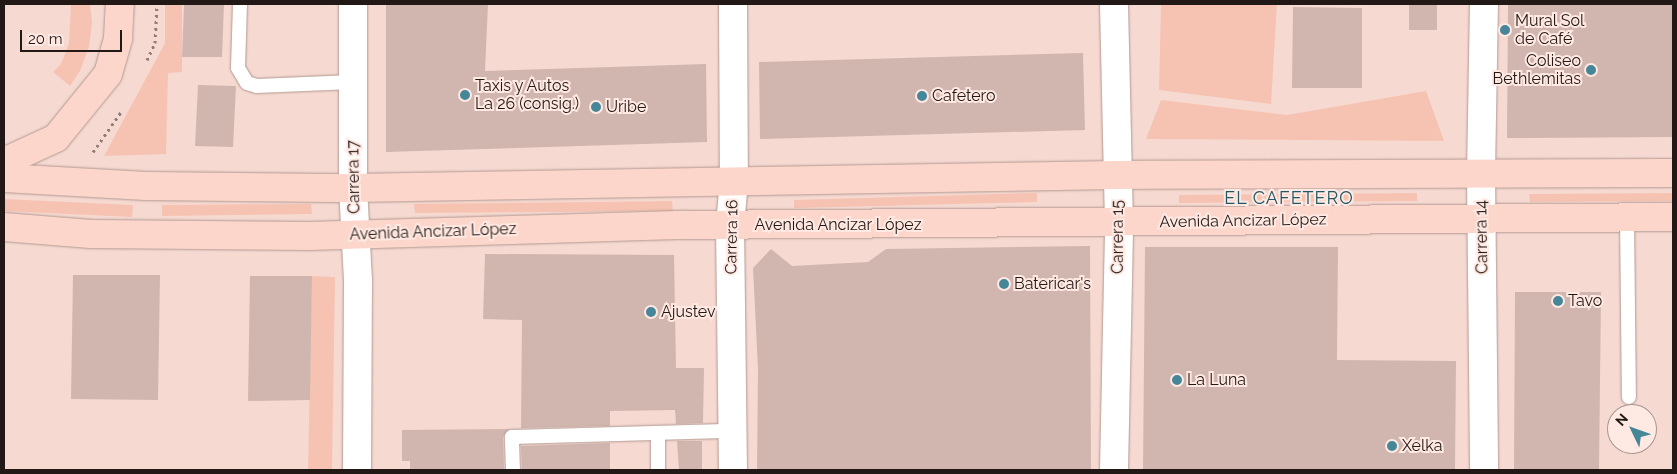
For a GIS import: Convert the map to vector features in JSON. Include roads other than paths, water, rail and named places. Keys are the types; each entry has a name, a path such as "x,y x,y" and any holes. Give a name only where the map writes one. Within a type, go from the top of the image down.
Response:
{"main road":[{"path":"4,162 56,138 108,74 118,38 120,4"},
{"path":"4,178 146,186 354,188 1116,175 1673,173"},
{"name":"Avenida Ancizar López","path":"4,227 91,234 355,234 730,225 1482,217 1673,217"},
{"path":"4,246 91,234"}],"street":[{"name":"Carrera 17","path":"352,4 357,470"},
{"name":"Carrera 16","path":"733,4 734,181 730,225 733,470"},
{"name":"Carrera 15","path":"1114,4 1116,175 1120,222 1114,470"},
{"name":"Carrera 14","path":"1484,4 1481,174 1484,470"}],"lane":[{"path":"240,4 238,68 240,77 247,83 257,86 353,82"},
{"path":"1627,217 1629,397"},
{"path":"513,470 512,437 733,431"},
{"path":"658,433 658,470"}],"place":[{"name":"Mural Sol de Café","path":"1505,30"},
{"name":"Coliseo Bethlemitas","path":"1591,70"},
{"name":"Taxis y Autos La 26 (consig.)","path":"465,95"},
{"name":"Cafetero","path":"922,96"},
{"name":"Uribe","path":"596,107"},
{"name":"Batericar's","path":"1004,284"},
{"name":"Tavo","path":"1558,301"},
{"name":"Ajustev","path":"651,312"},
{"name":"La Luna","path":"1177,380"},
{"name":"Xelka","path":"1392,446"}],"district":[{"name":"EL CAFETERO","path":"1289,198"}]}
